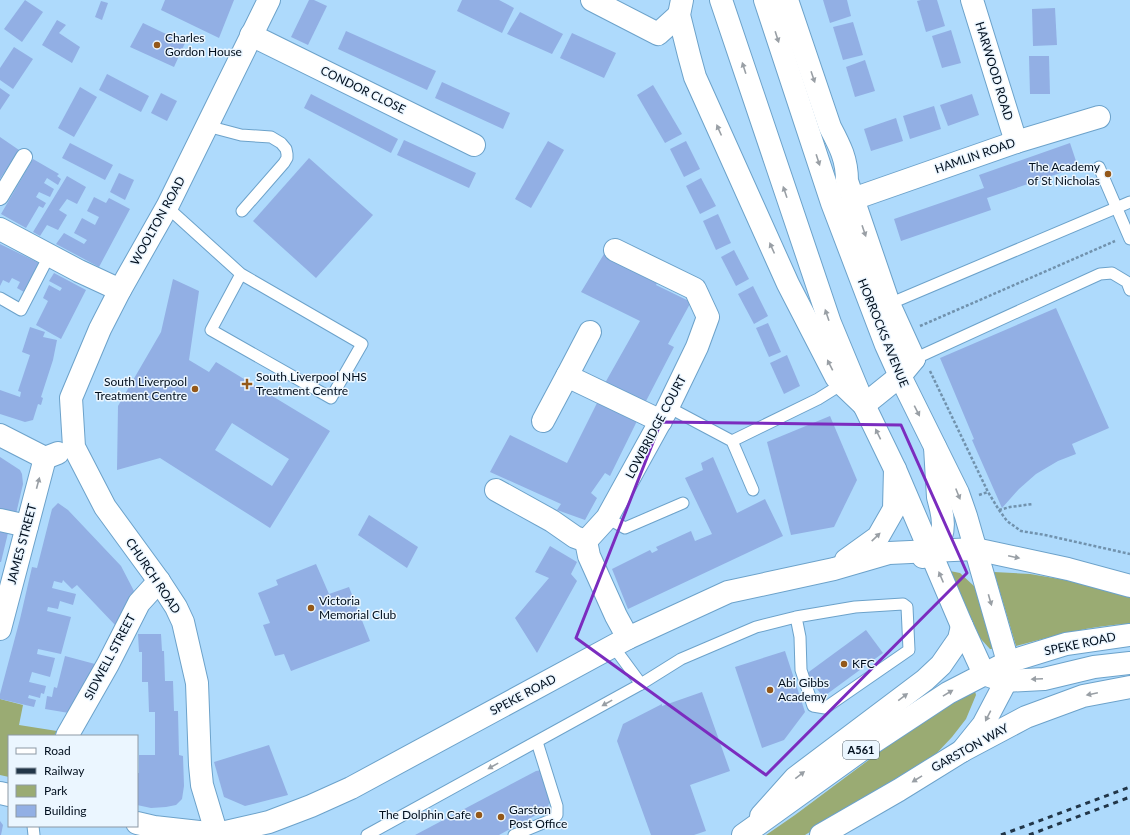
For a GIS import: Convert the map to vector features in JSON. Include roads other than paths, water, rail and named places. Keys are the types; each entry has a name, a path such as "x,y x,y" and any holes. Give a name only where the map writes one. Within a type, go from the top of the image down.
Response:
{"main road":[{"name":"WOOLTON ROAD","path":"74,447 71,398 100,329 120,290 167,207 269,0"},
{"path":"592,0 658,34 681,7"},
{"path":"721,0 830,323 864,405 895,469 962,626 999,672 1003,687 983,725 962,751"},
{"name":"HORROCKS AVENUE","path":"765,0 832,203 883,337 900,376 958,493 975,549 999,672"},
{"name":"HORROCKS AVENUE","path":"787,0 830,127 839,145 847,167 847,181 889,304 914,359"},
{"name":"HARWOOD ROAD","path":"972,0 1016,142"},
{"path":"681,7 689,55 695,77 788,284 836,376 842,384 864,405"},
{"name":"CONDOR CLOSE","path":"251,36 474,145"},
{"name":"HAMLIN ROAD","path":"853,198 1016,142 1099,117"},
{"path":"0,229 49,256 120,290"},
{"name":"LOWBRIDGE COURT","path":"586,541 607,518 664,414 697,347 708,317 695,289 615,250"},
{"path":"543,421 590,332"},
{"path":"864,405 900,376 914,359"},
{"path":"568,376 664,414"},
{"path":"0,434 45,458 74,447"},
{"name":"CHURCH ROAD","path":"74,447 105,507 159,581 176,607 183,622 197,683 202,785 217,834"},
{"path":"930,552 939,542 944,527 938,499 935,447"},
{"name":"JAMES STREET","path":"0,629 45,458"},
{"name":"SPEKE ROAD","path":"834,569 878,536 894,509 895,469"},
{"path":"496,490 576,537 586,541 589,556 616,616 620,642"},
{"path":"0,520 27,526"},
{"name":"SPEKE ROAD","path":"217,834 269,822 311,806 351,788 620,642 728,592 834,569 889,553 975,549 1068,569 1130,586"},
{"name":"SIDWELL STREET","path":"68,735 108,664 139,603 159,581"},
{"name":"A561","path":"744,835 795,778 925,680 941,665 959,639 962,626"},
{"name":"SPEKE ROAD","path":"999,672 1066,644 1130,635"},
{"name":"A561","path":"744,835 860,751 948,693 999,672 1044,679 1094,667 1130,663"},
{"name":"GARSTON WAY","path":"821,835 899,790 962,751 1026,717 1083,696 1130,687"},
{"path":"138,823 217,834"}],"street":[{"path":"0,197 24,157"}],"lane":[{"path":"207,126 242,135 269,136 281,143 286,150 287,158 284,163 242,211"},
{"path":"1099,167 1129,237"},
{"path":"889,304 1130,202"},
{"path":"167,207 241,274 362,344 331,398 211,330 241,274"},
{"path":"0,298 21,310 49,256"},
{"path":"914,359 1100,274 1112,273 1127,282 1130,290"},
{"path":"732,441 818,399 842,384"},
{"path":"664,414 732,441 753,490"},
{"path":"607,518 625,528 683,502"},
{"path":"367,835 641,684 681,659 756,627 796,617 855,607 903,604 907,608 909,650 825,708 813,706 801,670 800,637 796,617"},
{"path":"620,642 641,684"},
{"path":"514,835 553,819 557,815 557,806 537,742"}],"railway":[{"path":"1001,835 1130,787"},
{"path":"1029,835 1130,797"}],"place":[{"name":"Charles Gordon House","path":"157,45"},
{"name":"The Academy of St Nicholas","path":"1108,174"},
{"name":"South Liverpool NHS Treatment Centre","path":"247,384"},
{"name":"South Liverpool Treatment Centre","path":"195,389"},
{"name":"Victoria Memorial Club","path":"311,608"},
{"name":"KFC","path":"844,664"},
{"name":"Abi Gibbs Academy","path":"770,690"},
{"name":"The Dolphin Cafe","path":"479,815"},
{"name":"Garston Post Office","path":"501,817"}]}
